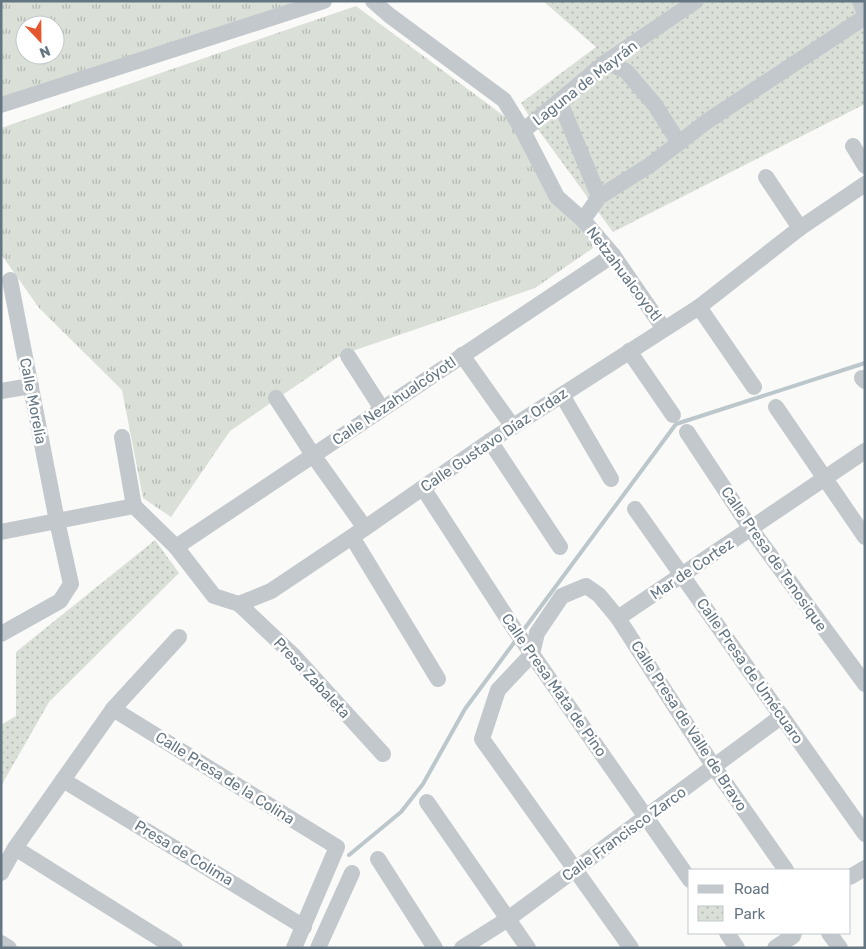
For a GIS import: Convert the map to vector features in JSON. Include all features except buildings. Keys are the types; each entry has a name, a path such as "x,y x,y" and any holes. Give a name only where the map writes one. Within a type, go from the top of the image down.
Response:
{"street":[{"path":"1,105 324,1"},
{"name":"Netzahualcoyotl","path":"373,1 389,16 504,100 527,137 557,197 583,220 613,255 664,329"},
{"name":"Laguna de Mayrán","path":"527,137 560,102 606,62 696,1"},
{"path":"583,220 599,197 650,165 706,122 865,16 860,1"},
{"path":"606,62 626,71 655,105 679,142"},
{"path":"560,102 599,197"},
{"path":"853,146 865,166"},
{"path":"766,176 800,228"},
{"name":"Calle Gustavo Díaz Ordaz","path":"238,604 270,591 358,533 490,441 699,307 800,228 865,184"},
{"name":"Calle Nezahualcóyotl","path":"176,546 613,255"},
{"name":"Calle Morelia","path":"1,634 60,601 71,584 10,280"},
{"path":"699,307 754,387"},
{"path":"629,351 673,415"},
{"path":"462,355 513,427"},
{"path":"348,356 382,409"},
{"path":"1,391 31,386"},
{"path":"562,395 611,479"},
{"path":"276,398 313,455 358,533 438,679"},
{"path":"776,407 865,537"},
{"name":"Calle Presa de Tenosique","path":"687,432 751,529 862,675"},
{"path":"122,438 134,506 176,546 214,596 238,604"},
{"path":"490,441 560,547"},
{"name":"Mar de Cortez","path":"618,618 865,451"},
{"name":"Calle Presa Mata de Pino","path":"423,488 513,627 688,877"},
{"path":"1,532 134,506"},
{"name":"Calle Presa de Umécuaro","path":"635,509 865,834"},
{"name":"Calle Presa de Valle de Bravo","path":"528,649 562,596 586,586 599,595 618,618 714,767 785,869"},
{"name":"Presa Zabaleta","path":"238,604 292,654 383,754"},
{"path":"1,873 15,848 113,708 179,638"},
{"path":"528,649 498,690 482,739 632,948"},
{"name":"Calle Presa de la Colina","path":"113,708 336,847 304,927"},
{"name":"Calle Francisco Zarco","path":"462,948 508,919 782,716"},
{"name":"Presa de Colima","path":"63,780 304,927"},
{"path":"427,802 528,948"},
{"path":"15,848 175,948"},
{"path":"378,859 435,948"},
{"path":"851,876 865,868"},
{"path":"318,948 352,873"},
{"path":"294,948 304,927"},
{"path":"728,934 737,948"},
{"path":"775,948 794,934"},
{"path":"830,934 840,948"},
{"path":"1,942 9,948"}],"green space":[{"path":"1,1 304,1 1,99"},
{"path":"543,1 865,1 865,104 613,232 534,124 521,103 596,47"},
{"path":"356,6 508,119 583,220 593,248 535,288 341,355 230,431 171,517 143,498 122,390 39,308 1,254 1,128"},
{"path":"155,540 179,573 49,702 1,786 1,725 16,716 16,652"}],"waterway":[{"path":"522,632 676,424 865,363"},
{"path":"349,855 401,812 423,784 465,709 516,640"}]}
